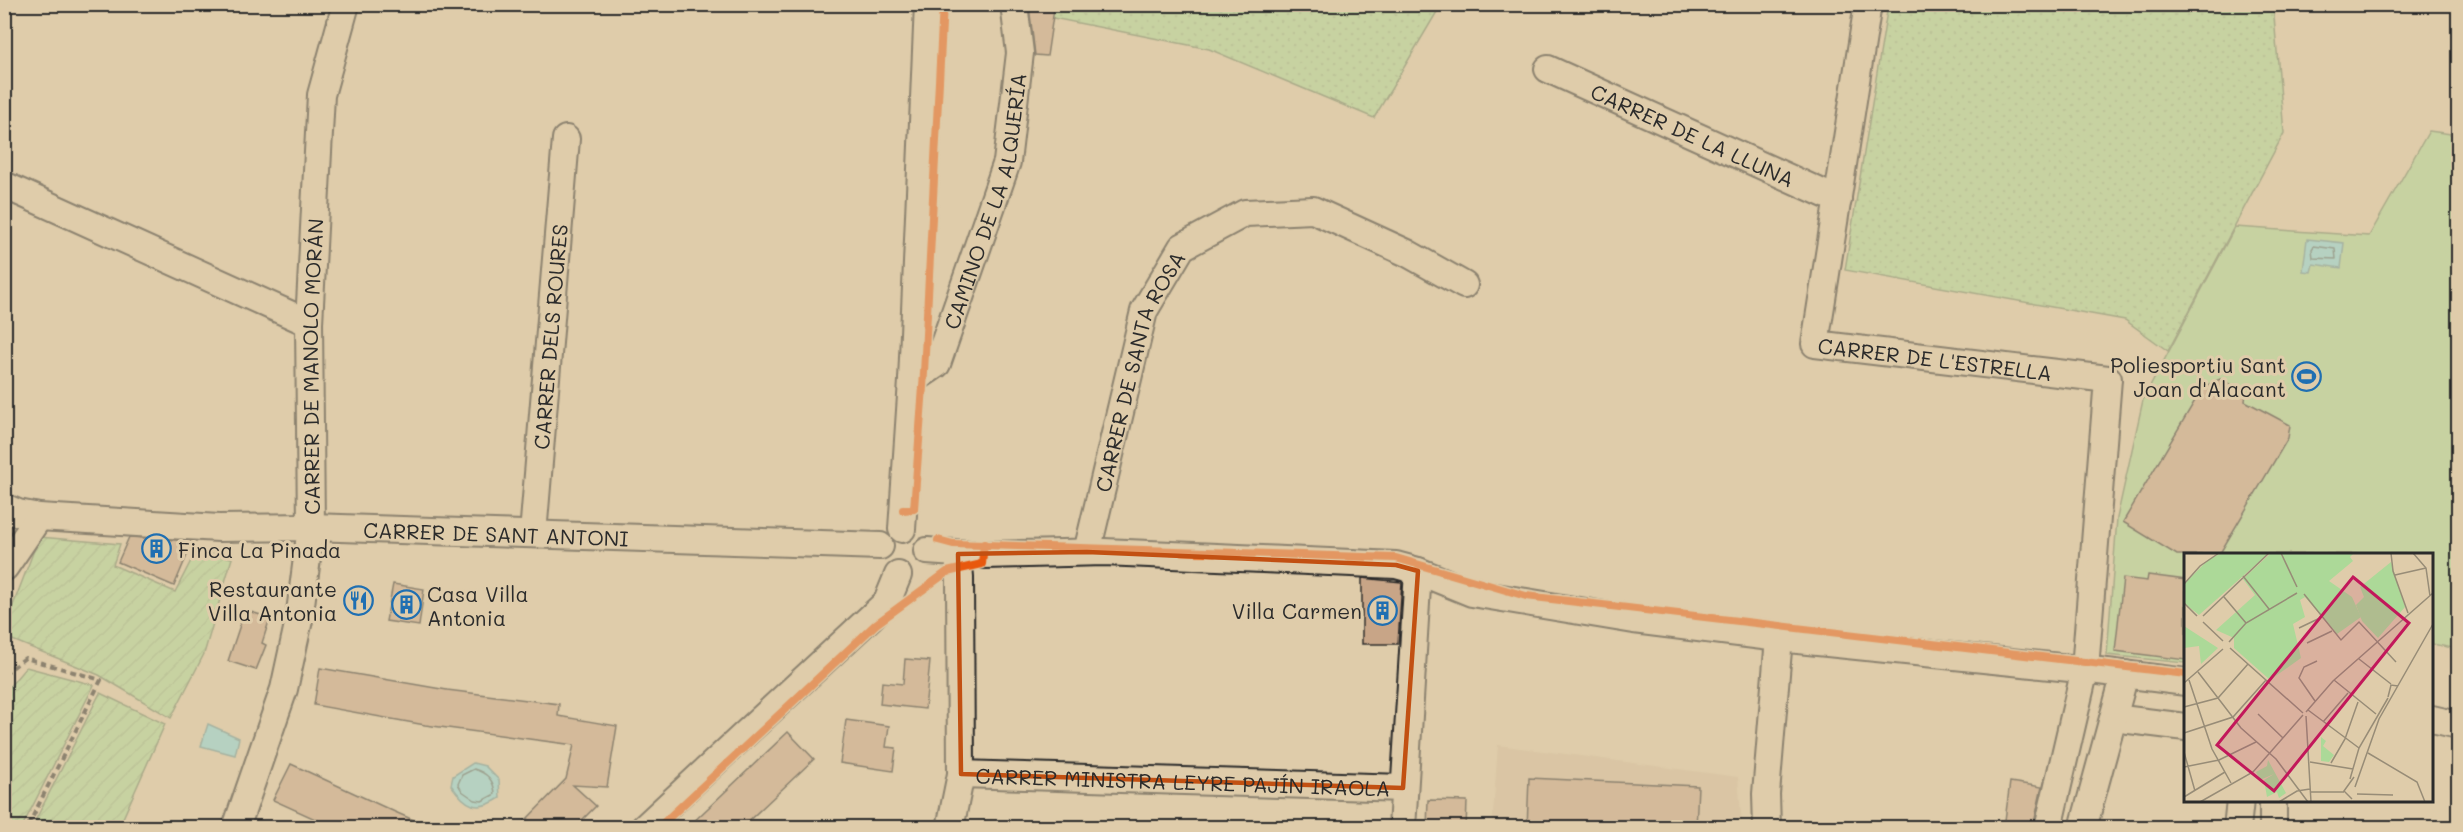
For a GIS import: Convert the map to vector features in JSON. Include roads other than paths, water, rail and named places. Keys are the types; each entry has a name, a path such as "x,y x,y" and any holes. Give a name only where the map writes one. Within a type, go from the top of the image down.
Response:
{"street":[{"name":"CARRER DE MANOLO MORÁN","path":"236,828 284,689 299,620 311,527 309,323 321,95 346,4"},
{"path":"902,529 912,381 928,4"},
{"name":"CAMINO DE LA ALQUERÍA","path":"912,381 937,364 1007,162 1020,53 1014,4"},
{"name":"CARRER DE L'ESTRELLA","path":"1868,5 1815,344 2108,379 2085,669"},
{"name":"CARRER DE LA LLUNA","path":"1548,69 1838,200"},
{"name":"CARRER DELS ROURES","path":"533,534 566,139"},
{"path":"4,185 309,323"},
{"name":"CARRER DE SANTA ROSA","path":"1087,552 1144,311 1182,247 1245,213 1313,210 1407,253 1464,285"},
{"name":"CARRER DE SANT ANTONI","path":"4,507 18,513 39,517 219,528 311,527 880,546"},
{"path":"5,567 39,517"},
{"path":"902,529 916,532 927,551 923,565 918,570 912,574 898,575 883,564 880,546 888,534 902,529"},
{"path":"927,551 958,554 1087,552 1396,565 1472,592 1634,620 2184,682"},
{"path":"950,828 962,774 958,554"},
{"path":"1402,828 1418,571"},
{"path":"644,828 887,602 898,575"},
{"path":"1767,828 1767,794 1779,638"},
{"path":"2048,828 2085,669"},
{"path":"2086,828 2085,821 2125,674"},
{"path":"2113,718 2184,727"},
{"path":"2433,719 2458,725"},
{"name":"CARRER MINISTRA LEYRE PAJÍN IRAOLA","path":"962,774 1403,788"},
{"path":"2237,828 2240,802"},
{"path":"2273,802 2273,828"}],"water":[{"path":"2307,239 2344,243 2341,268 2313,264 2311,272 2303,271"},
{"path":"208,724 239,738 235,755 201,746"},
{"path":"473,763 485,766 499,780 500,798 492,803 472,805 462,798 451,785 453,776"}],"place":[{"name":"Poliesportiu Sant Joan d'Alacant","path":"2307,376"},
{"name":"Finca La Pinada","path":"157,549"},
{"name":"Restaurante Villa Antonia","path":"358,600"},
{"name":"Casa Villa Antonia","path":"406,605"},
{"name":"Villa Carmen","path":"1383,610"}]}
